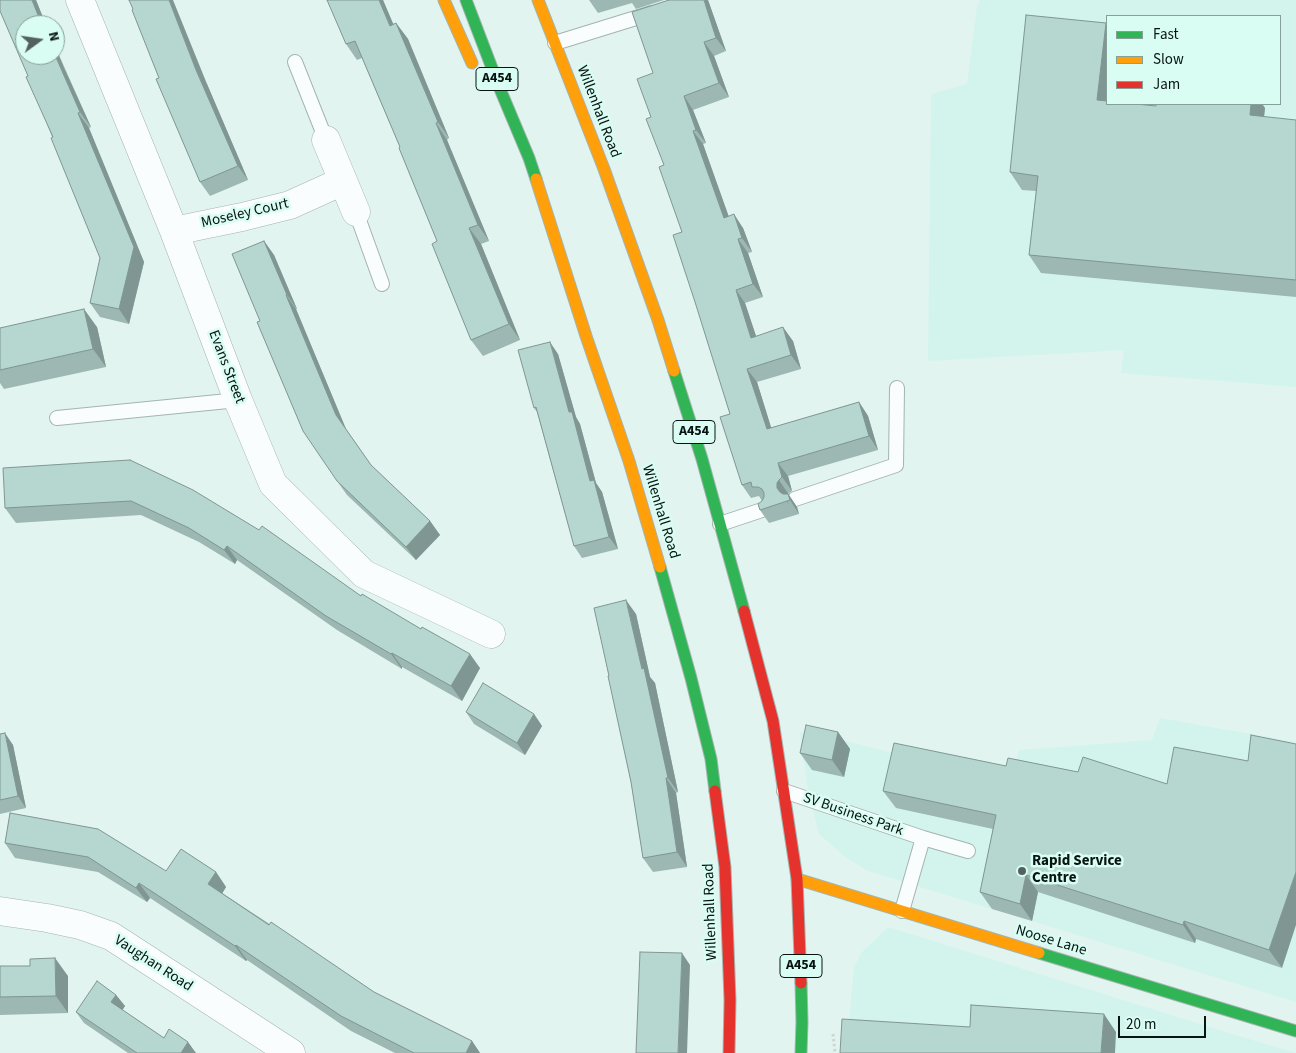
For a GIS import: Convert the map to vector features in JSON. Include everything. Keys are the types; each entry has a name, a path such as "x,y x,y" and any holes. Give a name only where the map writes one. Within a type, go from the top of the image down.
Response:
{"main road":[{"path":"444,0 478,77"},
{"name":"Willenhall Road","path":"466,0 529,158 632,471 671,602 711,759 725,867 730,1000 729,1053"},
{"name":"Willenhall Road","path":"538,0 604,169 658,320 702,459 773,721 798,880 802,1022 801,1053"},
{"path":"501,119 529,158"},
{"name":"Noose Lane","path":"798,880 1296,1031"}],"street":[{"name":"Evans Street","path":"80,0 174,231 238,400 273,484 364,574 491,634"},
{"path":"326,140 356,212"},
{"name":"Moseley Court","path":"174,231 290,205 343,181"},
{"name":"Vaughan Road","path":"0,911 80,925 111,936 291,1053"}],"lane":[{"path":"555,43 665,9"},
{"path":"295,62 326,140"},
{"path":"356,212 382,284"},
{"path":"795,499 896,465 897,388"},
{"path":"57,418 238,400"},
{"path":"720,524 765,509"},
{"name":"SV Business Park","path":"784,791 923,838 968,851"},
{"name":"SV Business Park","path":"902,911 923,838"}],"shaded area":[{"path":"980,0 1296,0 1296,387 1121,373 1124,350 928,361 931,94 967,84 977,7"},
{"path":"1160,718 1296,742 1296,1002 868,871 844,856 819,834 808,791 800,732 821,735 1010,782 1019,750 1152,740"},
{"path":"888,927 1296,1053 846,1053 854,967 861,953"}],"building":[{"path":"0,0 32,0 38,15 15,15 15,46 0,11"},
{"path":"129,0 169,0 196,70 238,166 200,182 156,79 159,78"},
{"path":"327,0 379,0 390,26 396,23 438,122 436,123 478,225 469,228 509,324 471,340 432,244 437,241 400,147 355,41 346,44"},
{"path":"669,0 704,0 716,38 704,42 719,83 684,96 696,130 693,131 724,218 734,214 742,238 738,239 753,284 736,290 751,338 783,327 791,355 747,369 767,429 859,402 869,436 778,463 782,477 777,483 777,488 783,494 788,494 790,500 760,510 758,504 762,501 764,493 758,487 752,487 751,482 742,485 720,417 730,414 673,235 682,232 659,167 664,165 646,119 651,117 637,79 653,73 632,12"},
{"path":"1026,15 1106,23 1097,100 1106,101 1106,105 1251,105 1250,115 1296,120 1296,280 1029,255 1038,176 1010,172"},
{"path":"23,65 59,65 134,247 119,309 90,303 100,258 51,138 53,137 26,77 28,76"},
{"path":"264,241 336,415 371,465 430,521 406,547 337,481 303,431 257,322 260,321 232,254"},
{"path":"84,309 93,349 0,370 0,328"},
{"path":"550,342 569,412 572,412 590,481 594,480 609,537 574,546 536,407 534,408 518,350"},
{"path":"130,460 193,490 259,530 262,526 361,596 362,594 421,629 422,627 470,654 451,686 326,616 227,546 224,550 189,528 131,501 5,508 3,468"},
{"path":"626,600 642,669 644,668 668,778 666,778 677,852 643,858 631,782 594,608"},
{"path":"483,683 534,714 517,743 466,712"},
{"path":"806,725 838,732 832,760 800,753"},
{"path":"5,733 18,796 0,800 0,734"},
{"path":"1251,735 1296,744 1296,872 1269,950 1184,921 1183,925 1026,875 1020,904 980,892 996,815 883,791 894,743 1006,766 1008,758 1078,772 1083,757 1167,784 1174,747 1248,761"},
{"path":"10,813 98,829 166,871 181,849 216,872 208,884 269,925 271,922 374,992 472,1041 466,1053 414,1053 341,1016 236,945 139,883 136,888 88,857 5,843"},
{"path":"640,952 682,953 678,1053 636,1053"},
{"path":"55,958 56,996 0,997 0,966 30,966 30,959"},
{"path":"97,981 116,995 111,1002 164,1038 169,1029 188,1042 181,1053 137,1053 76,1012"},
{"path":"971,1005 1104,1014 1101,1053 840,1053 842,1019 970,1027"}],"traffic: fast":[{"path":"466,0 536,179"},
{"path":"674,371 702,459 744,611"},
{"path":"660,567 711,759 715,791"},
{"path":"1039,953 1296,1031"},
{"path":"801,983 801,1053"}],"traffic: slow":[{"path":"444,0 472,63"},
{"path":"538,0 604,169 658,320 674,371"},
{"path":"536,179 586,336 629,461 660,567"},
{"path":"797,879 1039,953"}],"traffic: jam":[{"path":"744,611 773,721 797,879 801,983"},
{"path":"715,791 725,867 730,1000 729,1053"}],"place":[{"name":"Rapid Service Centre","path":"1022,871"}]}
